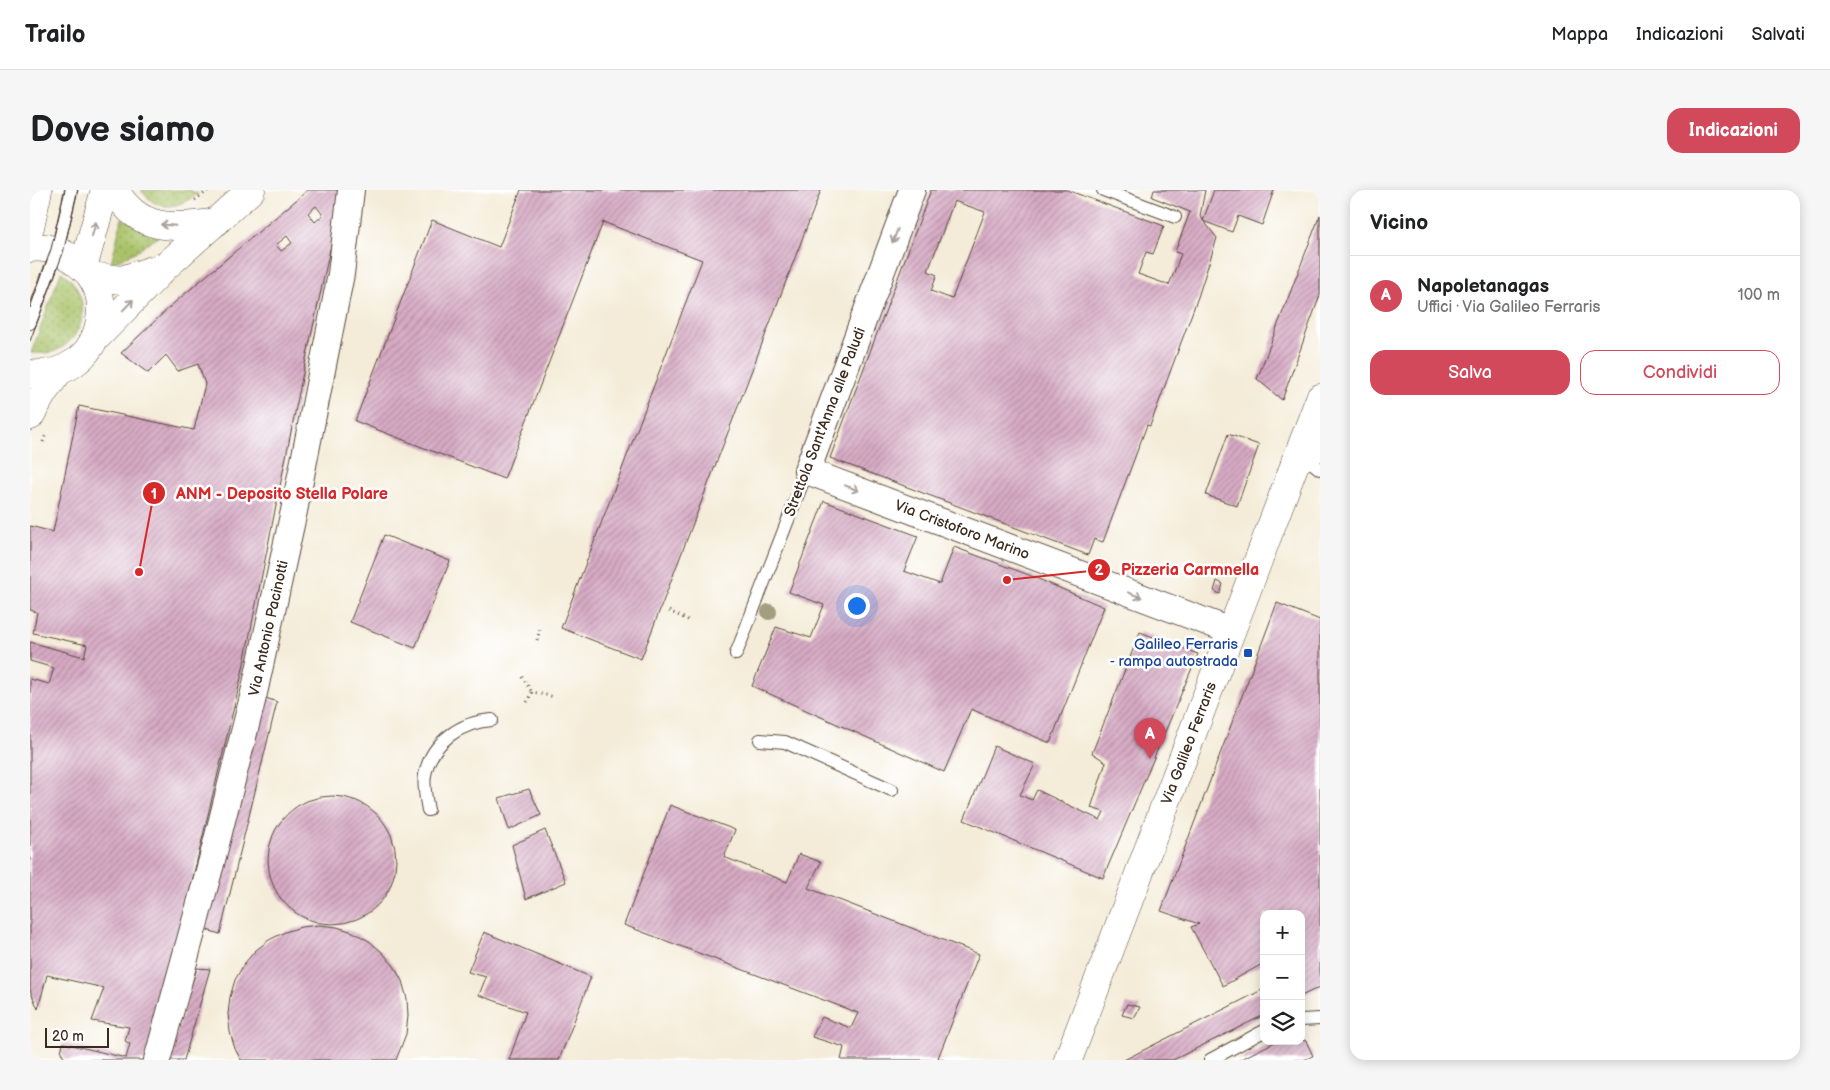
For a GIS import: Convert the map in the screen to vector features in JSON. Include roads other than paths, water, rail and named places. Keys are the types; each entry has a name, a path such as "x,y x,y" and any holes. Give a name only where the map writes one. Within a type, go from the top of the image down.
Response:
{"main road":[{"path":"30,227 38,190"},
{"path":"87,272 105,190"},
{"path":"115,190 123,204 138,217 150,222 166,226 190,226 216,222"},
{"path":"30,374 42,374 60,370 74,363 166,266 251,190"},
{"path":"30,248 57,251 72,258 87,272 98,291 101,308 100,324 94,340"},
{"path":"87,272 121,280 166,266"},
{"path":"30,416 43,393 60,370"},
{"name":"Via Galileo Ferraris","path":"1068,1060 1230,631 1310,458 1320,398"}],"street":[{"name":"Via Antonio Pacinotti","path":"157,1060 212,860 256,683 294,511 341,274 351,190"},
{"name":"Strettola Sant'Anna alle Paludi","path":"807,471 912,190"},
{"name":"Via Cristoforo Marino","path":"807,471 1230,631"}],"lane":[{"path":"30,323 57,251 71,190"},
{"path":"1102,190 1175,217"},
{"name":"Strettola Sant'Anna alle Paludi","path":"736,654 807,471"},
{"path":"428,810 424,790 425,774 436,749 444,739 467,725 480,720 492,720"},
{"path":"760,740 785,742 892,790"},
{"path":"1305,1020 1320,1019"},
{"path":"1210,1060 1260,1033"}],"tram line":[{"path":"30,308 51,249 65,190"},
{"path":"30,341 63,253 78,190"}],"place":[{"name":"ANM - Deposito Stella Polare","path":"139,572"},
{"name":"Pizzeria Carmnella","path":"1007,580"},
{"name":"Galileo Ferraris - rampa autostrada","path":"1248,653"},
{"name":"Napoletanagas","path":"1150,759"}]}
